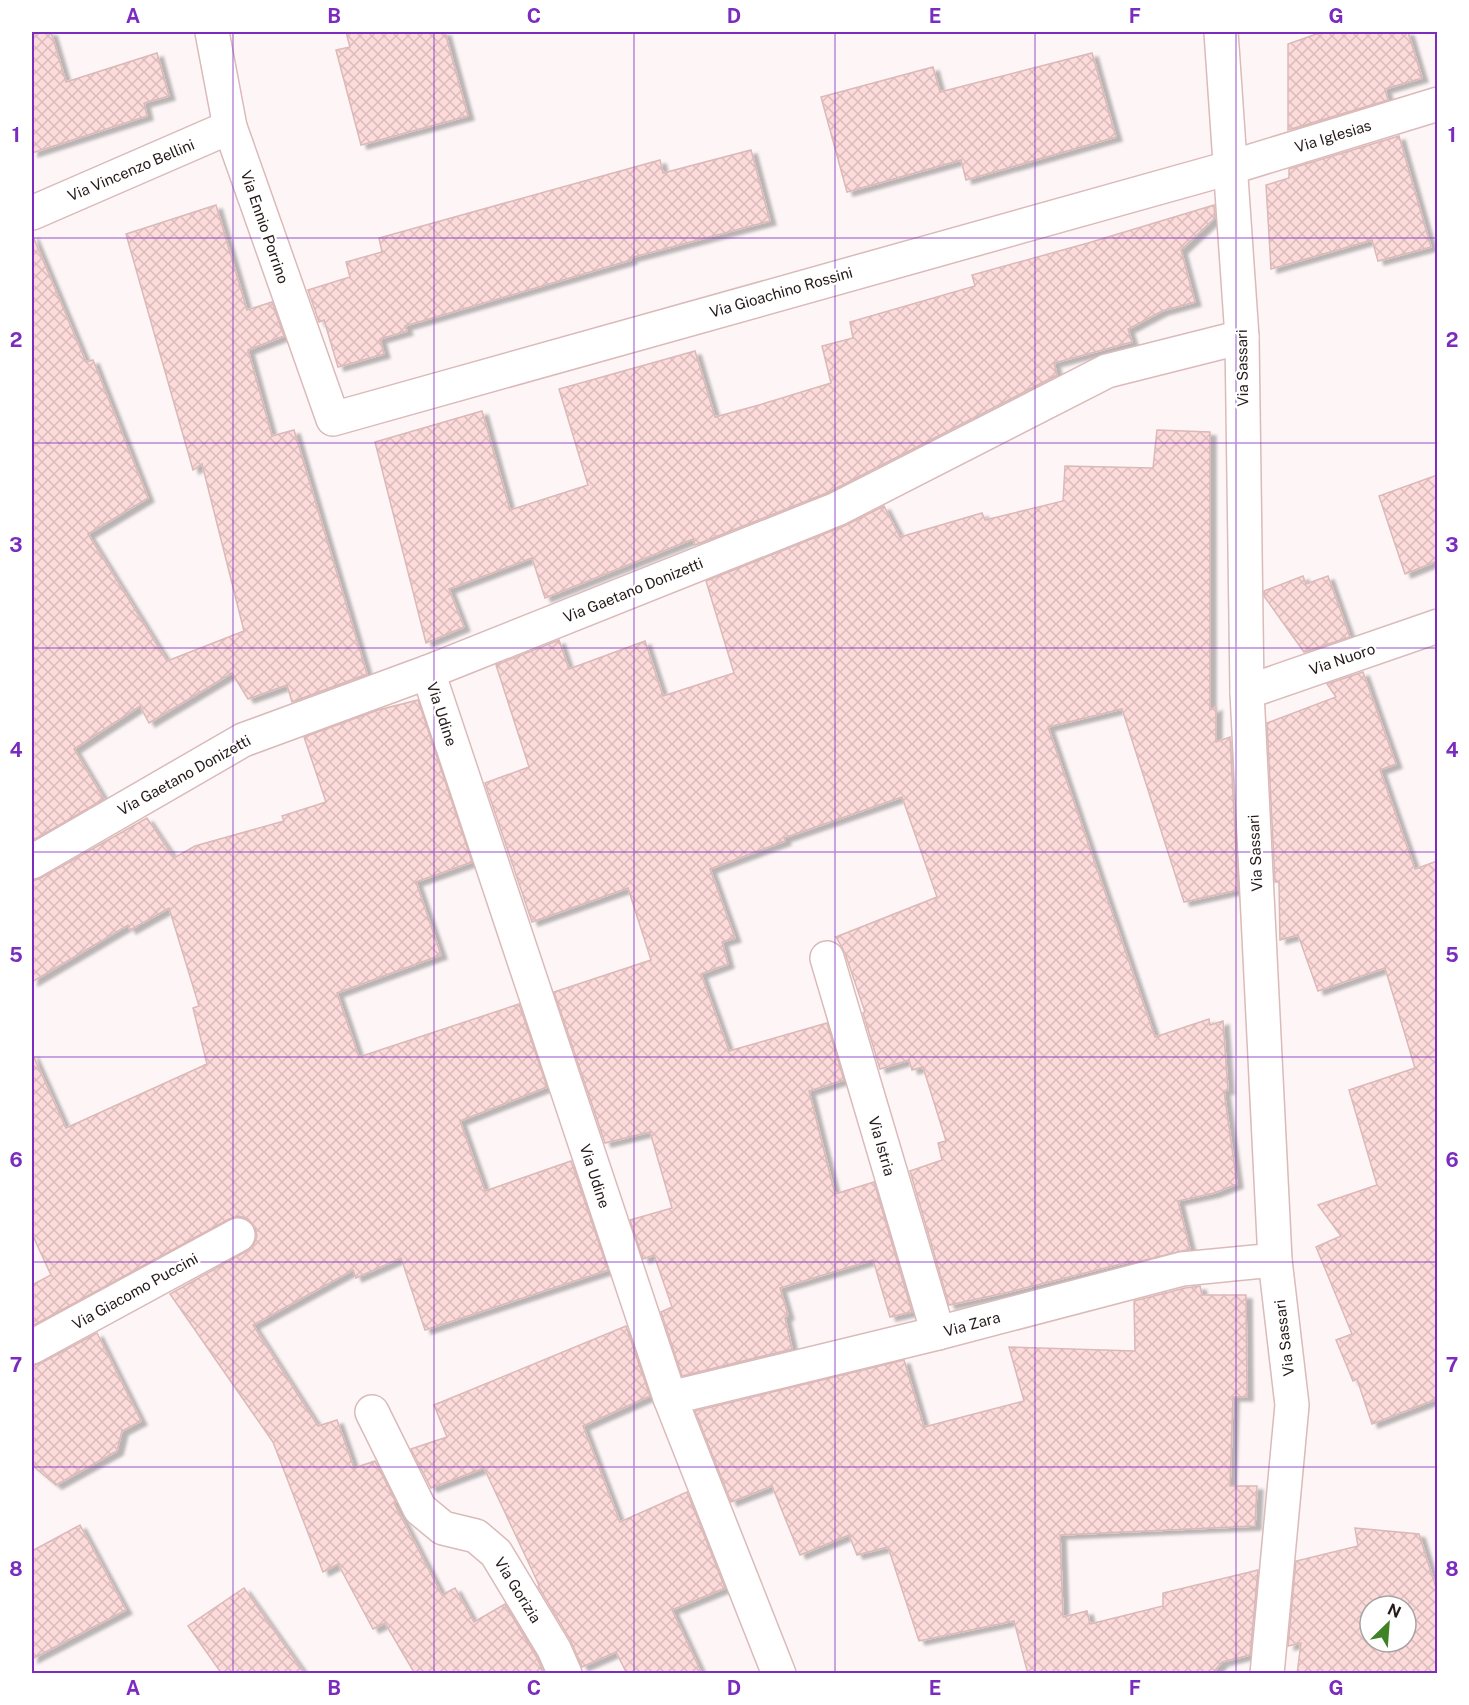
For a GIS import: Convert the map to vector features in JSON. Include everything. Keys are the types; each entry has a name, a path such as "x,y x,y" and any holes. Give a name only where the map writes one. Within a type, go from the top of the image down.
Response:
{"street":[{"name":"Via Ennio Porrino","path":"212,32 230,127 333,419"},
{"name":"Via Sassari","path":"1221,32 1242,337 1247,692 1275,1260 1292,1405 1266,1674"},
{"name":"Via Iglesias","path":"1229,168 1437,104"},
{"name":"Via Vincenzo Bellini","path":"32,213 230,127"},
{"name":"Via Gioachino Rossini","path":"333,419 1229,168"},
{"name":"Via Gaetano Donizetti","path":"32,862 243,740 428,672 837,509 1107,371 1242,337"},
{"name":"Via Nuoro","path":"1247,692 1437,626"},
{"name":"Via Udine","path":"428,672 670,1398 778,1674"},
{"name":"Via Istria","path":"827,958 938,1333"},
{"name":"Via Giacomo Puccini","path":"32,1347 237,1235"},
{"name":"Via Zara","path":"670,1398 938,1333 1182,1269 1275,1260"},
{"name":"Via Gorizia","path":"372,1412 420,1509 443,1528 476,1536 496,1553 554,1649 565,1674"}],"building":[{"path":"32,32 51,32 66,82 157,53 169,96 144,103 147,116 32,153"},
{"path":"346,32 445,32 468,116 361,145 336,50 350,47"},
{"path":"1322,32 1408,32 1422,78 1385,89 1388,100 1288,130 1288,44"},
{"path":"1092,53 1116,137 966,180 961,160 847,192 821,97 933,67 940,92"},
{"path":"1399,136 1431,247 1378,261 1372,240 1271,269 1266,185 1289,178 1289,169"},
{"path":"751,150 770,221 630,258 631,260 405,326 407,331 380,339 384,354 338,367 324,320 319,322 308,290 350,277 346,262 382,252 379,238 660,160 663,173"},
{"path":"216,205 247,310 272,302 284,336 248,350 272,436 294,430 367,674 292,702 287,685 248,699 232,673 149,723 140,706 74,749 104,799 32,841 32,234 86,362 93,360 148,498 88,534 167,661 244,631 202,464 193,470 126,234"},
{"path":"1214,205 1215,218 1181,250 1195,302 1162,311 1128,329 1132,342 1054,363 1057,375 829,492 695,545 693,539 545,598 532,558 449,589 464,627 426,643 375,442 482,411 510,510 588,485 559,389 695,351 715,417 759,405 831,383 822,346 853,338 850,322 975,286 972,275"},
{"path":"1157,430 1210,432 1210,710 1216,707 1216,742 1230,737 1238,890 1184,902 1122,709 1048,727 1155,1037 1209,1019 1210,1025 1223,1021 1228,1090 1224,1091 1237,1184 1214,1193 1178,1201 1190,1249 949,1305 910,1171 942,1160 938,1143 946,1141 923,1067 912,1070 909,1060 880,1069 863,1013 865,1012 845,953 836,937 937,897 902,797 784,838 785,841 710,869 735,938 722,942 728,964 701,974 729,1051 827,1023 844,1080 809,1091 835,1194 874,1182 912,1312 890,1317 873,1260 780,1288 788,1315 785,1318 792,1349 682,1376 661,1312 672,1307 654,1255 643,1259 630,1220 672,1208 650,1132 605,1143 554,992 651,960 628,888 532,922 485,783 529,767 496,665 559,640 569,669 645,641 663,696 734,673 706,581 844,526 884,506 900,537 982,513 985,520 1063,501 1065,466 1153,468"},
{"path":"1437,475 1437,561 1405,574 1379,496"},
{"path":"1303,576 1306,584 1328,576 1350,637 1304,652 1264,596 1264,591"},
{"path":"1363,672 1396,764 1380,770 1415,869 1437,861 1437,1399 1372,1424 1357,1379 1353,1381 1336,1340 1352,1334 1316,1247 1341,1236 1318,1205 1377,1185 1349,1090 1415,1068 1385,968 1318,991 1298,935 1280,940 1279,882 1275,882 1267,723 1336,697 1327,684"},
{"path":"418,700 472,862 416,882 441,955 337,993 359,1057 519,1004 547,1087 460,1121 485,1191 571,1161 608,1270 425,1330 401,1258 356,1278 353,1270 253,1325 318,1426 337,1420 354,1468 375,1461 442,1595 455,1588 474,1622 505,1604 544,1674 415,1674 385,1623 373,1629 338,1564 323,1572 273,1442 170,1294 247,1251 254,1244 257,1236 255,1227 248,1219 239,1216 229,1219 32,1326 32,1285 51,1275 32,1234 32,1053 66,1128 207,1064 193,1008 199,1006 169,908 130,930 128,925 32,982 32,881 147,818 174,858 195,846 284,821 282,816 326,802 304,737 378,710"},
{"path":"1200,1286 1202,1295 1246,1295 1247,1397 1233,1397 1230,1486 1257,1486 1255,1526 1060,1535 1063,1617 1087,1611 1090,1624 1163,1606 1163,1593 1258,1570 1250,1655 1222,1662 1212,1674 1028,1674 1014,1621 919,1641 888,1547 857,1555 849,1535 800,1555 772,1486 731,1502 695,1411 904,1360 924,1427 1024,1401 1009,1347 1135,1351 1134,1301"},
{"path":"626,1326 650,1396 583,1426 620,1522 687,1492 725,1588 672,1610 702,1674 627,1674 616,1652 582,1667 570,1639 538,1586 484,1468 431,1488 411,1449 447,1437 434,1405"},
{"path":"97,1333 141,1421 122,1431 117,1451 56,1485 32,1465 32,1366"},
{"path":"80,1525 126,1610 32,1659 32,1551"},
{"path":"1355,1528 1419,1534 1437,1591 1437,1674 1297,1674 1301,1643 1288,1646 1296,1561 1358,1546"},
{"path":"244,1588 305,1674 222,1674 188,1626"}]}
